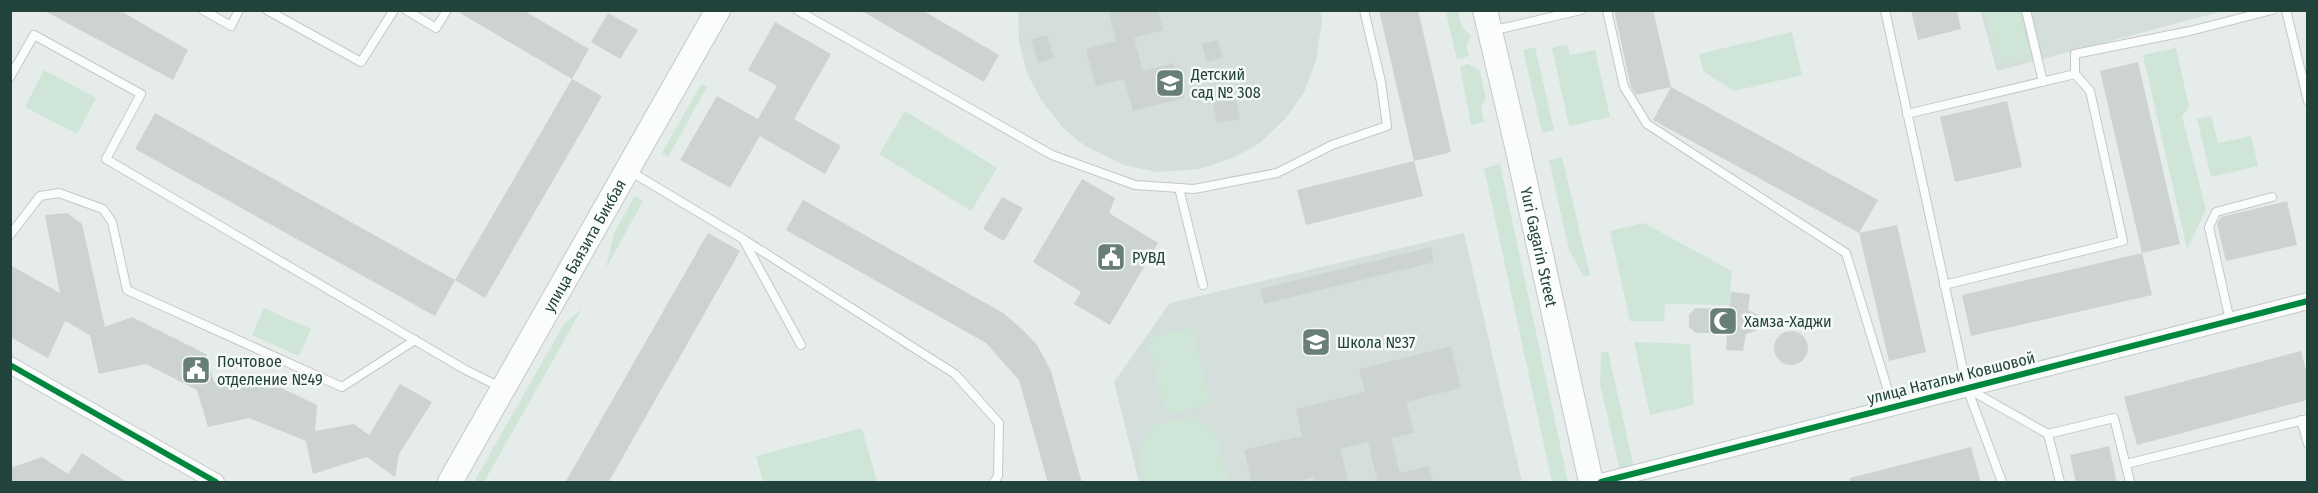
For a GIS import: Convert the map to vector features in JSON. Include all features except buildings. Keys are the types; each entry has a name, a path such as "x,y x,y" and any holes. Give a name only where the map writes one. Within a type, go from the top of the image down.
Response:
{"main road":[{"name":"улица Баязита Бикбая","path":"450,483 628,170 713,15"},
{"name":"Yuri Gagarin Street","path":"1487,21 1517,146 1591,483"}],"street":[{"name":"улица Натальи Ковшовой","path":"1600,483 2307,301"},
{"path":"10,365 216,483"}],"lane":[{"path":"203,10 231,26 239,10"},
{"path":"267,10 361,62 394,10"},
{"path":"406,10 436,28 447,10"},
{"path":"803,12 1052,155 1136,184 1194,189 1277,173 1332,145 1387,126 1381,82 1364,10"},
{"path":"1487,21 1581,10"},
{"path":"1607,10 1624,87 1647,124 1846,253 1893,407"},
{"path":"1885,10 1967,388 2002,483"},
{"path":"2026,10 2043,82"},
{"path":"1944,285 2123,241 2090,91 2075,74 2075,54 2190,31 2271,10"},
{"path":"2286,10 2307,101"},
{"path":"10,77 34,35 141,94 106,159 503,389"},
{"path":"1907,114 2075,74"},
{"path":"628,170 743,239 955,374 999,423 996,479 1008,483"},
{"path":"1179,188 1203,285"},
{"path":"10,235 40,196 59,193 103,209 112,222 127,290 342,387 414,339"},
{"path":"2230,321 2209,227 2216,212 2272,197"},
{"path":"743,239 801,345"},
{"path":"1967,388 2048,434 2114,418 2130,483"},
{"path":"2126,464 2304,420 2307,444"},
{"path":"2048,434 2060,483"}],"shaded area":[{"name":"Детский сад № 308","path":"1321,10 1322,20 1316,61 1304,92 1286,118 1260,143 1233,158 1200,169 1157,172 1124,165 1085,146 1064,129 1041,100 1027,73 1019,41 1018,11"},
{"path":"1980,10 2223,11 1997,71"},
{"name":"Школа №37","path":"1464,233 1522,482 1139,482 1114,382 1170,303"}],"green space":[{"path":"1458,11 1462,27 1471,36 1466,46 1469,56 1457,59 1446,13"},
{"path":"1985,11 2019,11 2031,57 1999,65"},
{"path":"1792,32 1802,75 1734,91 1703,71 1699,54"},
{"path":"1567,44 1570,55 1595,50 1610,117 1569,126 1552,48"},
{"path":"1535,47 1554,130 1542,133 1523,50"},
{"path":"2176,48 2189,107 2182,116 2206,210 2187,249 2143,55"},
{"path":"1468,64 1480,71 1486,98 1481,107 1484,122 1471,125 1460,66"},
{"path":"44,70 96,98 77,134 25,107"},
{"path":"701,84 707,87 668,157 662,153"},
{"path":"905,111 997,168 971,211 879,154"},
{"path":"2211,116 2218,143 2251,136 2258,166 2211,177 2197,119"},
{"path":"1562,157 1590,275 1584,277 1569,250 1549,160"},
{"path":"1500,164 1568,482 1552,482 1484,168"},
{"path":"635,196 643,201 606,268 614,233"},
{"path":"1644,223 1732,271 1729,305 1665,304 1664,321 1630,321 1610,231"},
{"path":"264,308 311,329 299,356 252,335"},
{"path":"582,309 484,482 474,482 564,324"},
{"path":"1192,328 1211,404 1166,415 1147,339"},
{"path":"1634,342 1690,344 1694,405 1650,415"},
{"path":"1608,351 1634,468 1620,471 1600,384 1601,353"},
{"path":"1194,416 1216,434 1228,482 1144,482 1137,454 1151,426"},
{"path":"862,428 877,482 763,482 756,456"}],"cycle path":[{"path":"1601,482 2308,301"},
{"path":"10,365 216,482"}],"place":[{"name":"Детский сад № 308","path":"1170,83"},
{"name":"РУВД","path":"1111,257"},
{"name":"Хамза-Хаджи","path":"1723,321"},
{"name":"Школа №37","path":"1316,342"},
{"name":"Почтовое отделение №49","path":"196,370"}]}
